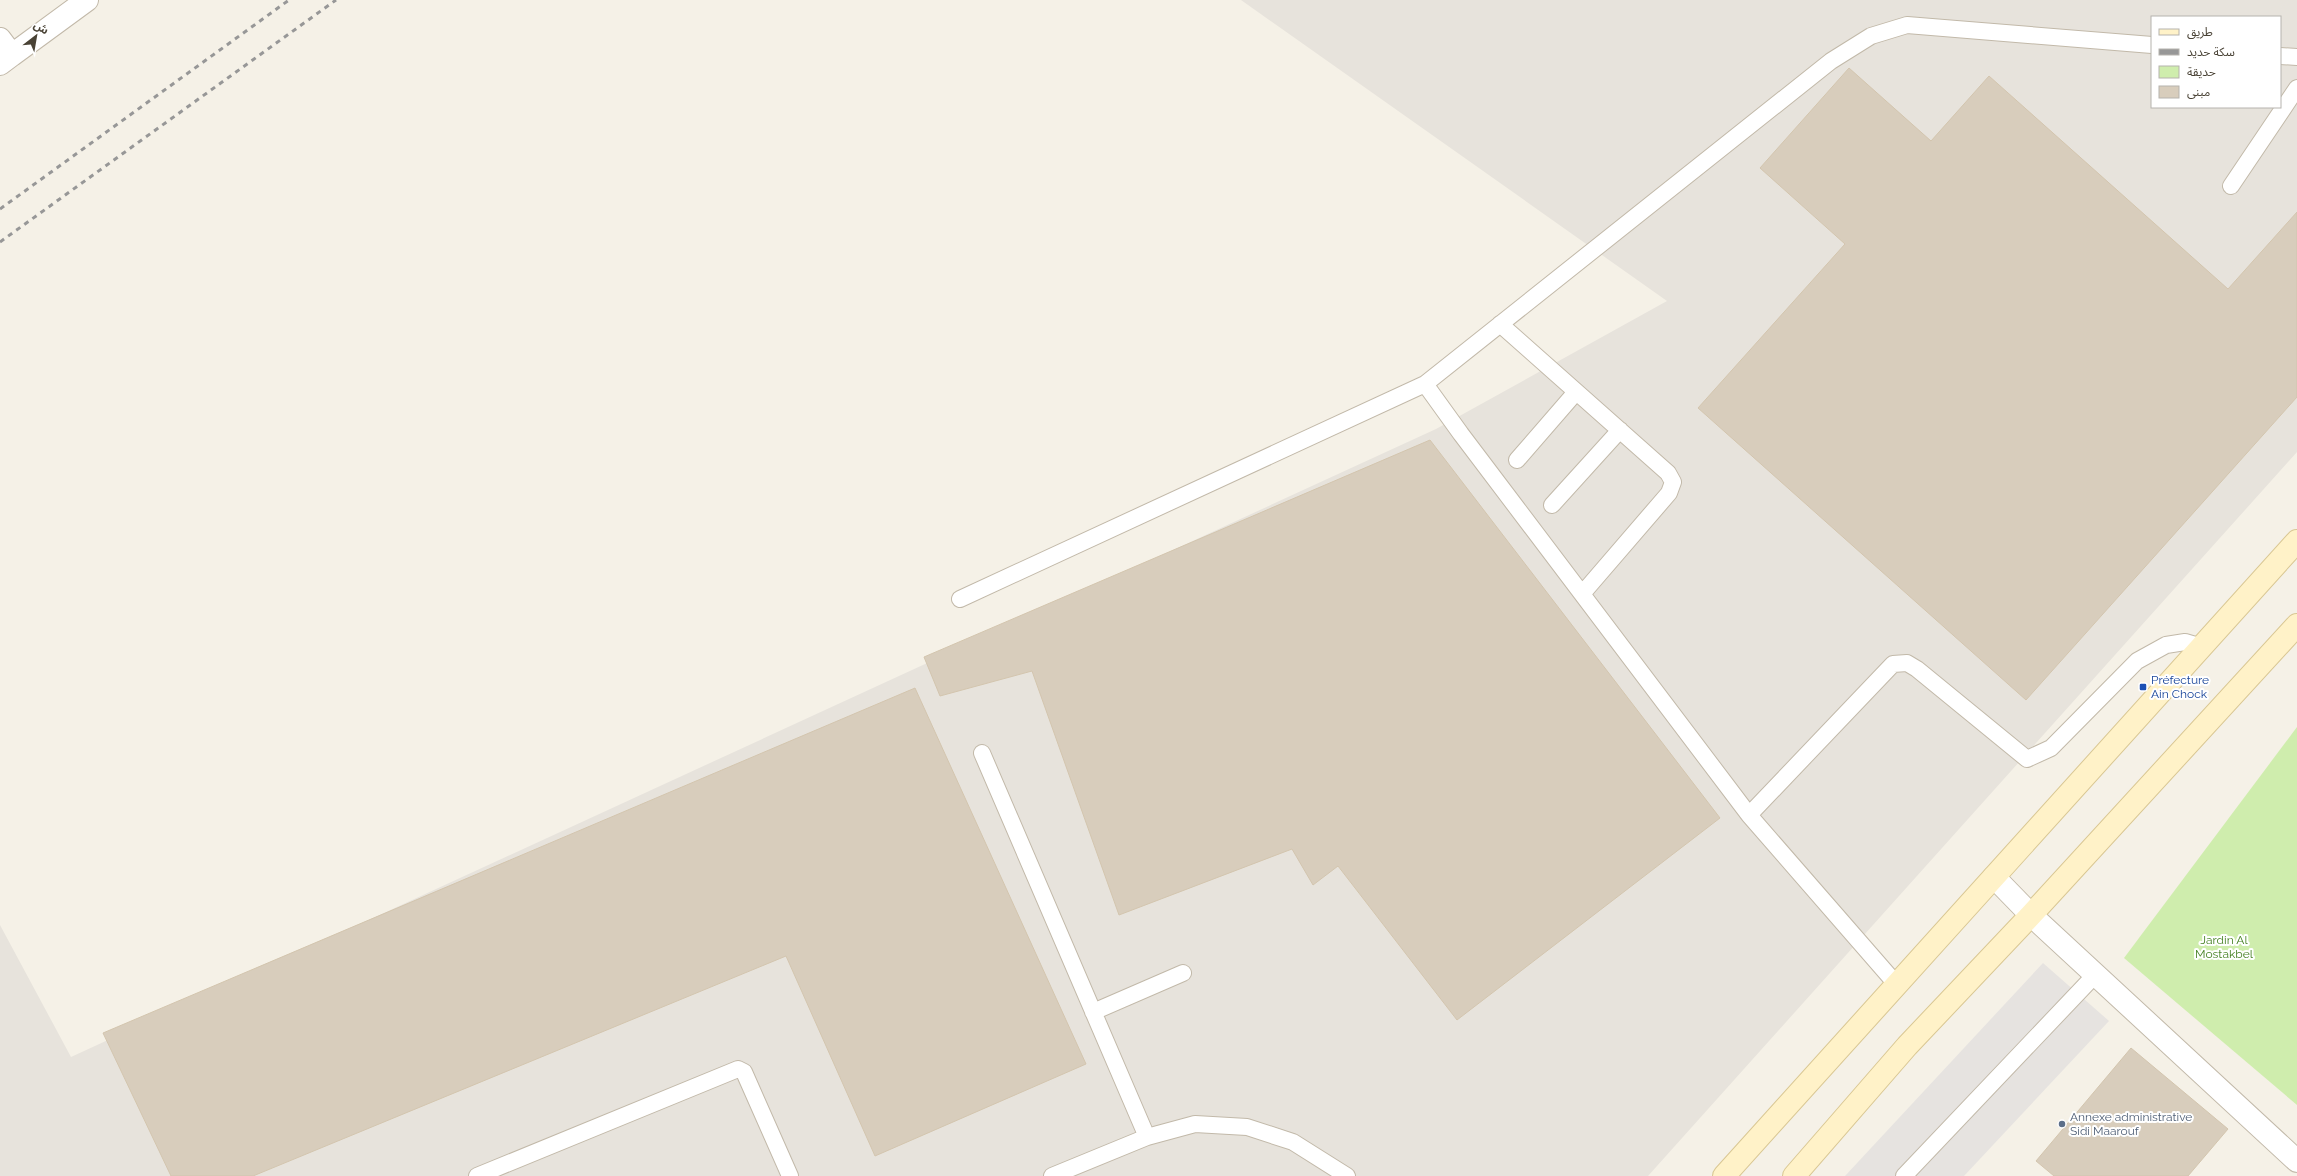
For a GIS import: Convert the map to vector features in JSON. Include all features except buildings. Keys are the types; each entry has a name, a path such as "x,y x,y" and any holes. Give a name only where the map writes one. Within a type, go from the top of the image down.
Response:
{"street":[{"path":"4,53 87,0"},
{"path":"1724,1176 2297,541"},
{"path":"1794,1176 1907,1046 2031,915 2297,626"},
{"path":"1994,877 2031,915 2095,975 2297,1161"}],"lane":[{"path":"960,599 1425,384 1831,62 1870,36 1907,24 2151,45"},
{"path":"2281,56 2297,58"},
{"path":"2231,186 2297,88"},
{"path":"1500,324 1668,473 1673,482 1668,493 1582,594"},
{"path":"1425,384 1749,815 1897,985"},
{"path":"1517,460 1576,392"},
{"path":"1552,505 1620,430"},
{"path":"1749,815 1893,664 1907,663 1917,669 2027,759 2051,748 2137,661 2166,645 2185,642 2202,646"},
{"path":"982,753 1147,1137"},
{"path":"1093,1012 1183,973"},
{"path":"1904,1176 2095,975"},
{"path":"477,1176 741,1069 790,1176"},
{"path":"1052,1176 1147,1137 1195,1124 1247,1127 1293,1142 1348,1176"}],"shaded area":[{"path":"1241,0 2297,0 2297,452 1648,1176 0,1176 0,925 71,1057 1436,429 1667,301"},
{"path":"2043,963 2109,1021 1964,1176 1845,1176"}],"green space":[{"name":"Jardin Al Mostakbel","path":"2297,727 2297,1105 2124,958"}],"railway":[{"path":"0,209 289,0"},
{"path":"0,242 336,0"}],"place":[{"name":"Préfecture Ain Chock","path":"2143,687"},
{"name":"Annexe administrative Sidi Maarouf","path":"2062,1124"}]}
